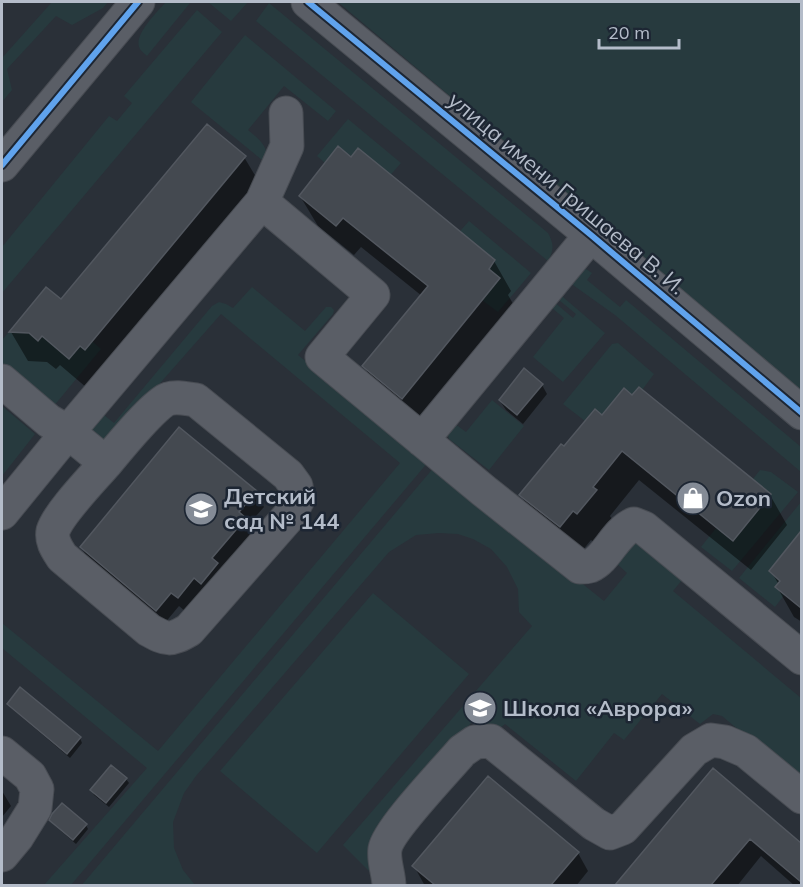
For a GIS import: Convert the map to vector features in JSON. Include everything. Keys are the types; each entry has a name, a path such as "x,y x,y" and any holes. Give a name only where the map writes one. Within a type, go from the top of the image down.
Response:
{"street":[{"path":"2,165 138,2"},
{"name":"улица имени Гришаева В. И.","path":"308,2 591,235 801,413"},
{"path":"2,513 262,202 287,146 286,113"},
{"path":"262,202 373,295 322,357 580,567 590,566 600,558 626,528 634,524 644,528 801,658"},
{"path":"422,440 591,235"},
{"path":"2,381 49,421 68,432 106,463"},
{"path":"166,399 196,400 288,475 296,486 298,499 290,515 189,630 175,638 162,638 148,630 62,557 54,546 53,532 60,517 106,463 155,408 166,399"},
{"path":"389,885 385,848 396,827 462,751 475,742 491,741 594,824 610,833 623,828 694,750 711,740 725,742 746,751 801,797"},
{"path":"2,753 30,776 37,789 35,808 17,837 2,855"}],"green space":[{"path":"52,2 108,2 103,8 72,25 56,16 7,69 12,90 2,102 2,58"},
{"path":"166,2 190,3 147,56 138,44 140,37 147,24"},
{"path":"208,2 248,2 231,21"},
{"path":"338,2 801,2 801,391"},
{"path":"269,3 548,233 552,247 548,261 256,21"},
{"path":"197,10 222,32 2,293 2,247 109,116 117,121 132,103 124,96"},
{"path":"245,35 336,111 328,121 284,86 248,130 265,149 267,164 191,102"},
{"path":"348,119 401,163 386,180 338,147 325,163 317,156"},
{"path":"469,221 531,273 498,312 482,300 500,278 489,269 495,260 474,242 454,238"},
{"path":"586,269 592,273 587,280 620,307 626,300 801,447 801,472 615,315 566,280 575,271"},
{"path":"252,287 305,331 326,307 331,307 334,310 333,314 298,355 429,461 71,885 44,885 147,768 2,648 2,623 158,751 400,463 221,314 111,439 104,441 86,427 100,412 114,423 212,306 219,302 233,308"},
{"path":"556,291 605,333 563,382 533,357 564,318 552,308 553,301 573,318 576,314 553,295"},
{"path":"14,326 22,333 29,333 38,340 42,336 69,359 80,346 92,341 101,349 53,407 2,363 2,340"},
{"path":"618,343 654,374 642,390 632,395 624,388 602,415 594,409 585,421 563,404 612,344"},
{"path":"492,400 524,426 489,470 449,439 446,429 451,421 466,432"},
{"path":"2,406 35,434 2,476"},
{"path":"435,466 604,601 627,573 614,561 634,538 687,574 673,591 801,698 801,782 722,716 713,714 700,724 662,694 624,740 614,733 576,781 505,724 495,732 476,717 368,845 376,878 343,845 532,626 519,612 518,589 507,567 491,549 458,534 416,535 389,552 196,776 184,793 173,822 174,848 183,870 195,885 81,886"},
{"path":"760,470 771,472 798,492 732,571 701,547 716,528 733,541 771,495 753,479"},
{"path":"801,502 801,538 798,536 769,571 780,581 785,594 775,607 739,578"},
{"path":"373,593 469,674 317,853 220,771"}],"building":[{"path":"207,124 246,156 85,350 80,346 69,359 42,336 38,341 29,333 9,332 46,287 61,299"},
{"path":"338,146 351,157 358,148 406,187 495,260 489,269 500,278 402,399 362,366 428,286 343,218 336,226 299,196"},
{"path":"524,368 543,384 517,415 499,400"},
{"path":"639,387 771,494 733,541 622,451 593,487 597,490 577,514 573,511 560,527 519,495 561,444 564,446 595,409 602,415 624,388 632,395"},
{"path":"179,427 257,491 239,512 246,518 212,558 218,563 201,584 194,578 178,598 171,593 156,611 80,547"},
{"path":"801,531 801,608 775,587 780,581 769,571"},
{"path":"20,687 81,737 67,754 7,704"},
{"path":"111,765 127,778 106,803 90,790"},
{"path":"713,768 801,843 801,882 750,839 711,885 615,885"},
{"path":"488,776 579,852 551,885 435,885 412,866"},
{"path":"62,803 87,824 73,840 49,820"}],"cycle path":[{"path":"2,165 138,2"},
{"path":"308,2 591,235 802,413"}],"place":[{"name":"Ozon","path":"693,498"},
{"name":"Детский сад № 144","path":"201,509"},
{"name":"Школа «Аврора»","path":"480,708"}]}
